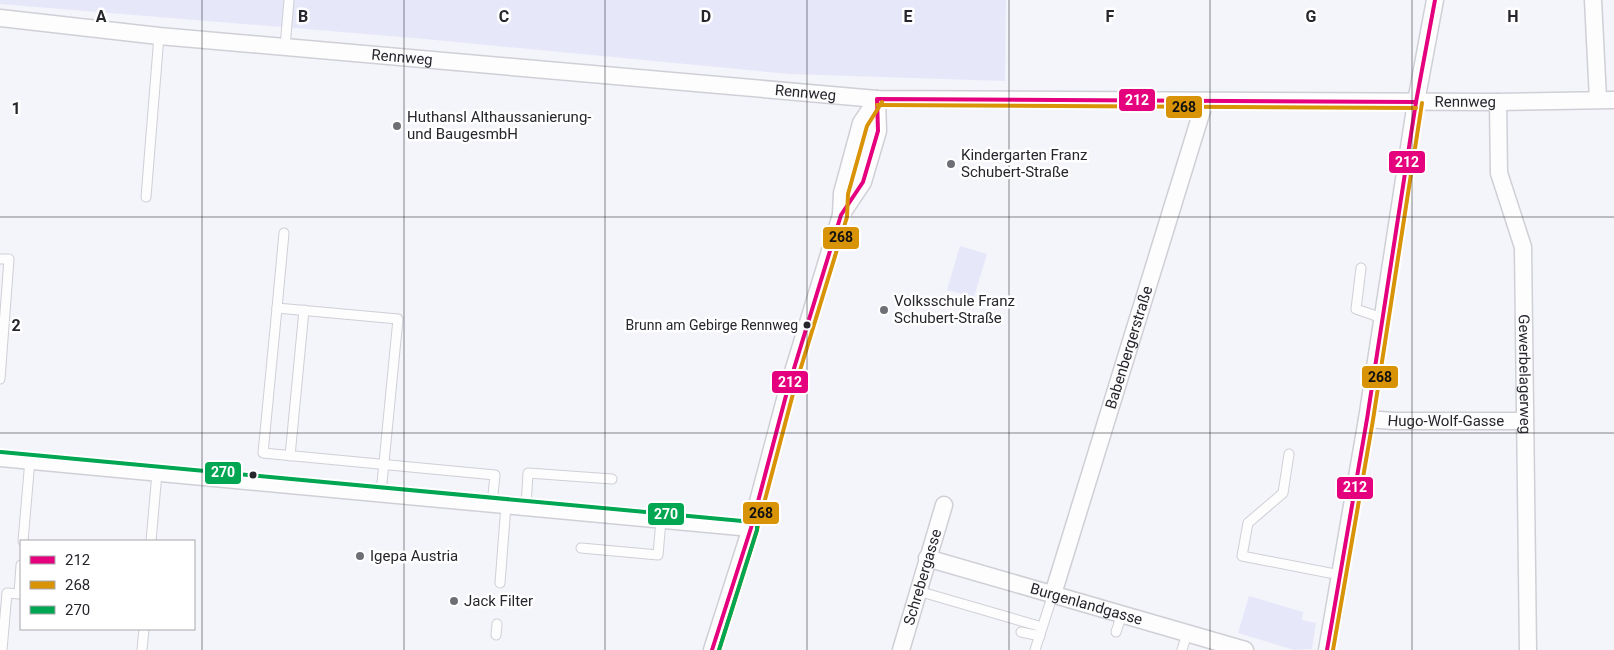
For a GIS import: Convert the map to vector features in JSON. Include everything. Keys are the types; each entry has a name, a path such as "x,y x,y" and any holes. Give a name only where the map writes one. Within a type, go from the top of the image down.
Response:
{"street":[{"path":"1327,650 1367,419 1416,102 1435,0"},
{"path":"1593,0 1606,100"},
{"name":"Rennweg","path":"0,18 159,36 877,99 1416,102 1606,100"},
{"path":"712,650 751,528 788,388 841,215 863,182 878,131 877,99"},
{"name":"Babenbergerstraße","path":"1052,594 1205,101"},
{"name":"Gewerbelagerweg","path":"1498,102 1499,173 1523,247 1528,650"},
{"name":"Hugo-Wolf-Gasse","path":"1367,419 1393,421 1525,421"},
{"path":"0,458 751,528"},
{"name":"Schrebergasse","path":"901,650 944,505"},
{"name":"Burgenlandgasse","path":"927,558 1245,650"}],"lane":[{"path":"286,46 289,0"},
{"path":"146,197 159,36"},
{"path":"284,233 263,453 495,475 499,504 500,583"},
{"path":"0,259 9,259 0,379"},
{"path":"1362,268 1356,309 1382,318"},
{"path":"277,308 398,319 381,494"},
{"path":"290,456 304,310"},
{"path":"1289,454 1282,493 1248,523 1242,556 1340,575"},
{"path":"23,540 30,460"},
{"path":"151,540 157,472"},
{"path":"526,507 528,473 612,478"},
{"path":"581,548 658,555 661,520"},
{"path":"2,650 7,593 19,594 20,580"},
{"path":"918,591 1041,631"},
{"path":"1035,650 1052,594"},
{"path":"1116,632 1122,614"},
{"path":"496,635 497,624"},
{"path":"142,650 144,630"},
{"path":"1021,632 1041,631"},
{"path":"1182,650 1187,633"}],"shaded area":[{"path":"0,0 1006,0 1005,81 789,74 414,38 0,4"},
{"path":"960,246 987,254 974,297 947,290"},
{"path":"1249,596 1303,612 1302,620 1316,623 1312,649 1294,650 1238,633"}],"transit line":[{"name":"212","path":"1327,650 1367,419 1416,102 1435,0"},
{"name":"212","path":"712,650 751,528 788,388 841,215 863,182 878,131 877,99 1416,102"},
{"name":"268","path":"719,650 757,530 794,390 847,217 848,194 867,126 882,102"},
{"name":"268","path":"1333,650 1373,420 1422,103"},
{"name":"268","path":"877,105 1416,108"},
{"name":"270","path":"1,452 753,522 757,525 757,530 719,650"}],"place":[{"name":"Huthansl Althaussanierung- und BaugesmbH","path":"397,126"},
{"name":"Kindergarten Franz Schubert-Straße","path":"951,164"},
{"name":"Volksschule Franz Schubert-Straße","path":"884,310"},
{"name":"Brunn am Gebirge Rennweg","path":"807,325"},
{"name":"Igepa Austria","path":"360,556"},
{"name":"Jack Filter","path":"454,601"}]}
